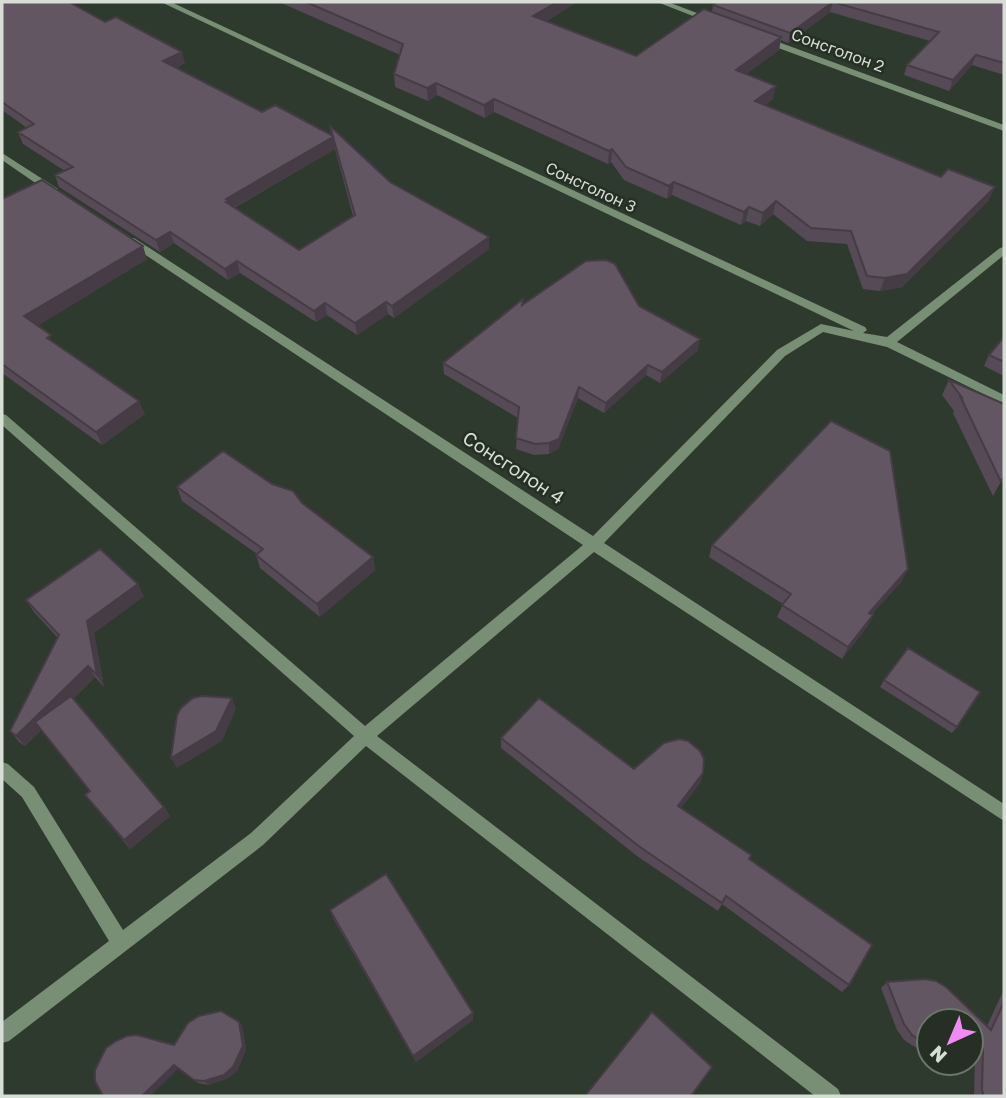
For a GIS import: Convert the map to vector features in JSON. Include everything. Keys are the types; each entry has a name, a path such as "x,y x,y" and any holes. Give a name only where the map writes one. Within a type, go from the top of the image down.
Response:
{"street":[{"name":"Сонсголон 3","path":"165,2 1004,400"},
{"path":"661,2 724,25"},
{"name":"Сонсголон 2","path":"750,34 1004,128"},
{"path":"2,156 70,201"},
{"name":"Сонсголон 4","path":"117,232 1004,813"},
{"path":"2,1034 257,839 365,736 595,543 781,353 821,327 888,343 1004,250"},
{"path":"2,418 365,736 831,1096"},
{"path":"2,769 28,792 121,943"}],"building":[{"path":"2,2 69,2 105,22 116,17 182,52 163,61 262,112 275,105 333,136 330,126 390,182 489,237 392,306 386,302 355,323 325,303 314,311 237,261 225,269 170,232 156,240 55,175 73,167 18,132 34,124 2,102","holes":["333,137 355,215 299,250 226,202 229,201 226,199"]},
{"path":"306,2 557,2 533,16 636,56 704,9 781,37 736,70 776,86 755,101 941,177 948,169 995,187 907,274 885,278 867,276 851,231 811,228 776,201 763,213 749,207 744,212 674,182 669,186 626,167 612,149 609,151 494,99 484,105 436,83 427,88 394,74 403,44"},
{"path":"717,2 833,2 790,33 713,5"},
{"path":"833,2 1004,2 1004,63 976,55 953,80 907,65 939,32"},
{"path":"42,180 143,246 24,316 51,335 47,338 139,401 96,432 2,364 2,199"},
{"path":"606,260 615,264 639,306 700,339 662,372 648,365 606,403 579,387 559,439 535,444 516,438 519,407 443,363 523,299 522,305 586,261"},
{"path":"1004,337 1004,362 989,355"},
{"path":"949,380 1004,404 1004,476 1001,482 961,398 963,399"},
{"path":"831,421 890,451 908,569 869,613 873,615 848,647 782,605 791,594 712,545"},
{"path":"223,451 272,484 293,491 302,503 373,557 317,604 256,555 263,549 177,487"},
{"path":"100,549 138,584 87,621 97,675 88,666 16,736 10,731 59,635 26,600"},
{"path":"908,648 980,692 957,727 884,680"},
{"path":"71,696 164,807 124,840 85,795 90,791 35,722"},
{"path":"193,698 232,698 216,731 171,758 177,715"},
{"path":"539,698 634,769 664,743 679,739 688,741 700,751 704,759 703,773 678,806 751,855 749,859 872,945 849,985 726,896 722,903 640,847 501,738"},
{"path":"386,874 473,1013 413,1056 330,910"},
{"path":"925,979 936,981 967,1007 915,1007 915,1037 904,1024 887,982"},
{"path":"1004,1002 1004,1096 984,1096 982,1077 985,1077 985,1024 991,1030"},
{"path":"221,1011 239,1022 243,1046 233,1067 224,1075 204,1081 194,1080 174,1065 142,1096 103,1096 95,1081 95,1070 106,1048 127,1036 137,1035 174,1045 188,1023 199,1016"},
{"path":"652,1012 712,1067 691,1096 585,1096"}]}
